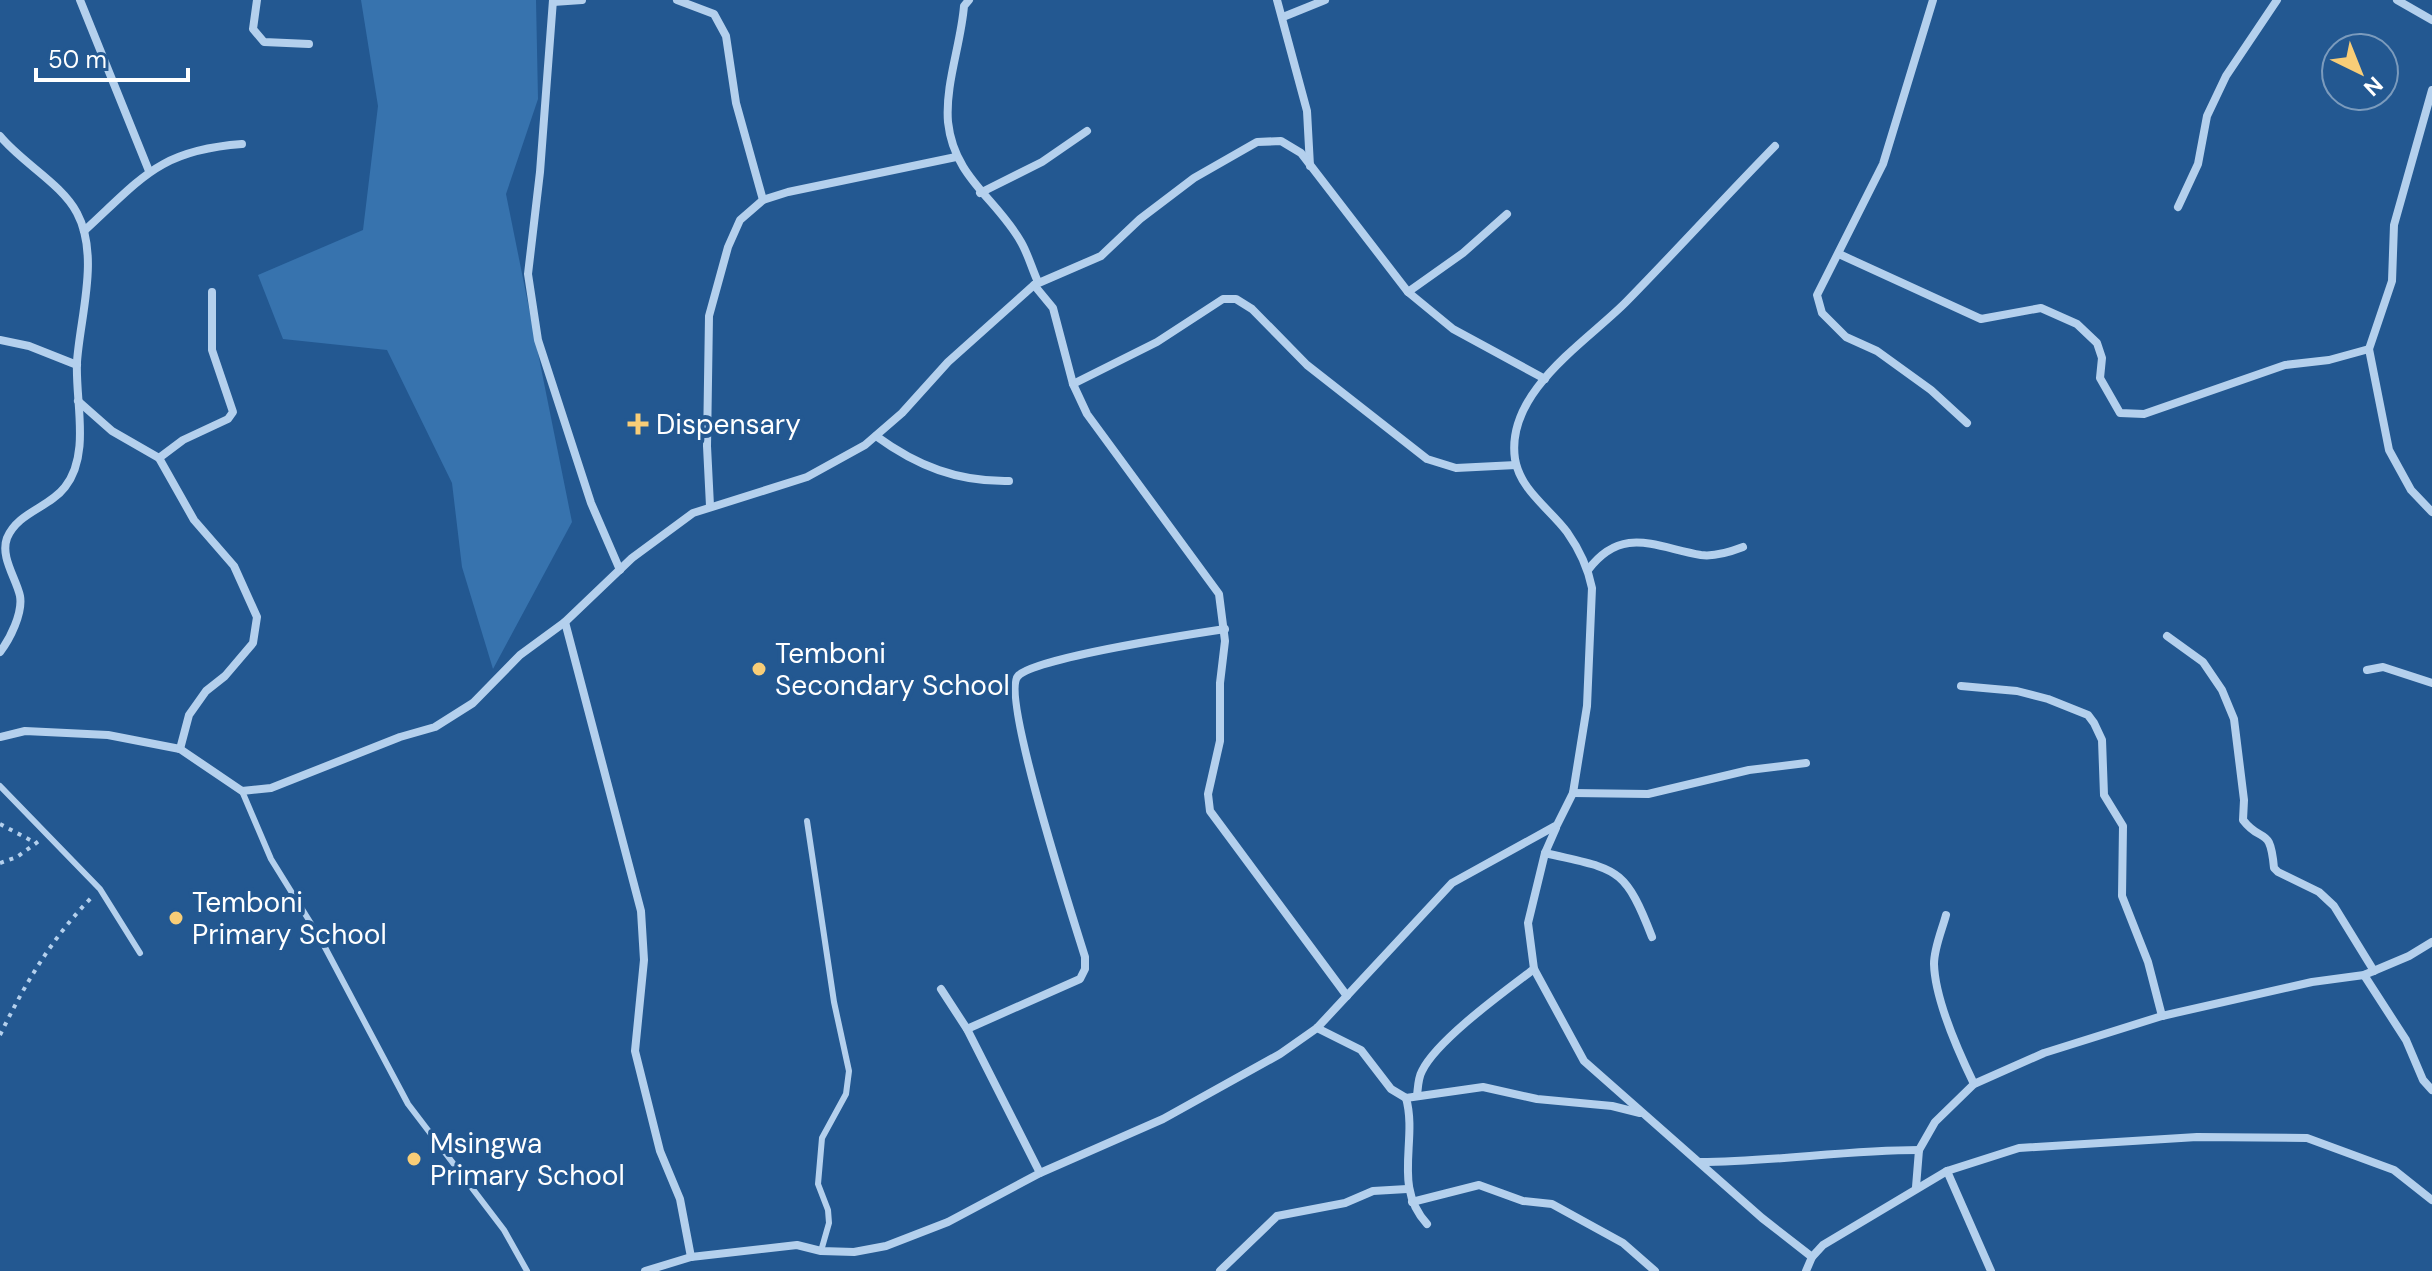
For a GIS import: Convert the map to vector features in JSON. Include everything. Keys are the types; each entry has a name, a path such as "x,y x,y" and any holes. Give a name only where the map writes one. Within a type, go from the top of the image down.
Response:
{"street":[{"path":"80,0 149,171"},
{"path":"257,0 253,29 264,42 309,44"},
{"path":"582,0 553,1 528,274 538,340 591,503 620,570"},
{"path":"677,0 714,14 726,36 736,103 763,200"},
{"path":"1277,0 1307,111 1310,167"},
{"path":"1283,17 1325,0"},
{"path":"1933,0 1883,164 1817,295 1822,313 1846,337 1877,351 1931,390 1967,423"},
{"path":"2178,207 2198,164 2207,116 2226,76 2277,0"},
{"path":"2397,0 2432,20"},
{"path":"965,2 948,121 956,157 980,193 1021,241 1036,283 1053,308 1073,384 1087,414 1128,474 1149,496 1219,594 1225,629 1220,741 1208,794 1210,811 1347,996"},
{"path":"2432,90 2394,225 2392,281 2369,349 2389,450 2411,490 2432,512"},
{"path":"980,193 1042,162 1087,131"},
{"path":"0,136 67,199 77,213 84,231 86,292 77,365 79,434 66,487 15,526 4,546 21,599 11,634 0,652"},
{"path":"0,737 25,731 108,735 180,749 242,791 271,788 387,742 435,727 473,703 520,655 565,622 668,530 710,506 807,477 876,436 948,362 1036,283 1101,256 1140,219 1194,178 1257,142 1281,141 1292,145 1408,292 1453,329 1545,379"},
{"path":"84,231 149,171 184,152 242,144"},
{"path":"1775,146 1624,304 1565,353 1519,420 1514,445 1516,465 1536,499 1568,533 1588,570 1592,597 1589,676 1573,793 1545,853 1528,923 1534,969 1584,1061 1762,1218 1812,1257"},
{"path":"710,506 707,446 709,316 728,247 740,220 763,200 843,178 956,157"},
{"path":"1408,292 1471,246 1507,214"},
{"path":"1839,254 1981,319 2041,308 2077,324 2097,343 2102,358 2100,378 2120,413 2144,414 2285,365 2329,360 2369,349"},
{"path":"159,458 183,440 228,419 233,412 212,350 212,292"},
{"path":"1073,384 1157,342 1223,299 1236,299 1252,309 1307,365 1427,459 1456,468 1516,465"},
{"path":"0,340 29,346 77,365"},
{"path":"78,401 112,431 159,458 194,520 234,566 257,617 253,643 225,676 206,691 189,715 180,749"},
{"path":"876,436 939,472 970,480 1009,481"},
{"path":"1588,570 1603,551 1616,544 1672,546 1702,555 1725,554 1743,547"},
{"path":"565,622 641,911 644,960 635,1051 660,1151 680,1199 691,1257"},
{"path":"967,1029 1080,979 1085,969 1024,745 1013,687 1016,677 1030,668 1158,639 1225,629"},
{"path":"2167,636 2203,662 2222,690 2234,719 2244,800 2243,820 2249,828 2261,832 2272,845 2274,868 2278,872 2319,892 2334,906 2374,971"},
{"path":"2367,670 2383,667 2432,683"},
{"path":"1961,686 2017,691 2048,699 2088,715 2094,723 2102,740 2104,795 2123,826 2122,896 2148,962 2162,1016"},
{"path":"1573,793 1648,794 1749,770 1806,763"},
{"path":"645,1271 691,1257 797,1245 821,1251 854,1252 886,1246 948,1222 1040,1173 1163,1119 1263,1065 1317,1028 1452,883 1557,825"},
{"path":"1545,853 1607,866 1619,873 1642,909 1652,937"},
{"path":"1946,915 1934,960 1936,979 1974,1084"},
{"path":"1916,1187 1919,1150 1935,1122 1974,1084 2044,1053 2162,1016 2312,982 2364,975 2432,942"},
{"path":"1417,1096 1420,1073 1427,1063 1464,1024 1534,969"},
{"path":"2364,975 2406,1040 2423,1080 2432,1090"},
{"path":"941,989 967,1029 1040,1173"},
{"path":"1317,1028 1361,1050 1391,1089 1406,1098 1483,1087 1537,1099 1612,1106 1642,1114"},
{"path":"1406,1098 1411,1114 1407,1189 1427,1224"},
{"path":"1806,1271 1812,1257 1823,1245 1916,1187 1947,1171 2019,1148 2197,1137 2307,1138 2348,1150 2394,1170 2432,1200"},
{"path":"1700,1162 1765,1162 1869,1150 1919,1150"},
{"path":"1947,1171 1991,1271"},
{"path":"1412,1202 1479,1185 1523,1201 1552,1204 1623,1243 1655,1271"},
{"path":"1220,1271 1277,1216 1345,1203 1373,1191 1407,1189"}],"lane":[{"path":"0,786 100,889 140,953"},
{"path":"242,791 271,859 320,938 408,1104 504,1230 527,1271"},
{"path":"807,821 834,1002 849,1071 846,1094 822,1138 818,1184 828,1210 829,1223 821,1251"}],"path":[{"path":"0,824 37,844"},
{"path":"0,863 17,857 46,836"},
{"path":"0,1035 30,974 63,926 100,889"}],"shaded area":[{"path":"361,0 536,0 538,99 506,194 572,522 493,669 462,567 452,483 387,350 283,339 258,275 363,230 378,106"}],"place":[{"name":"Dispensary","path":"638,424"},
{"name":"Temboni Secondary School","path":"759,669"},
{"name":"Temboni Primary School","path":"176,918"},
{"name":"Msingwa Primary School","path":"414,1159"}]}
